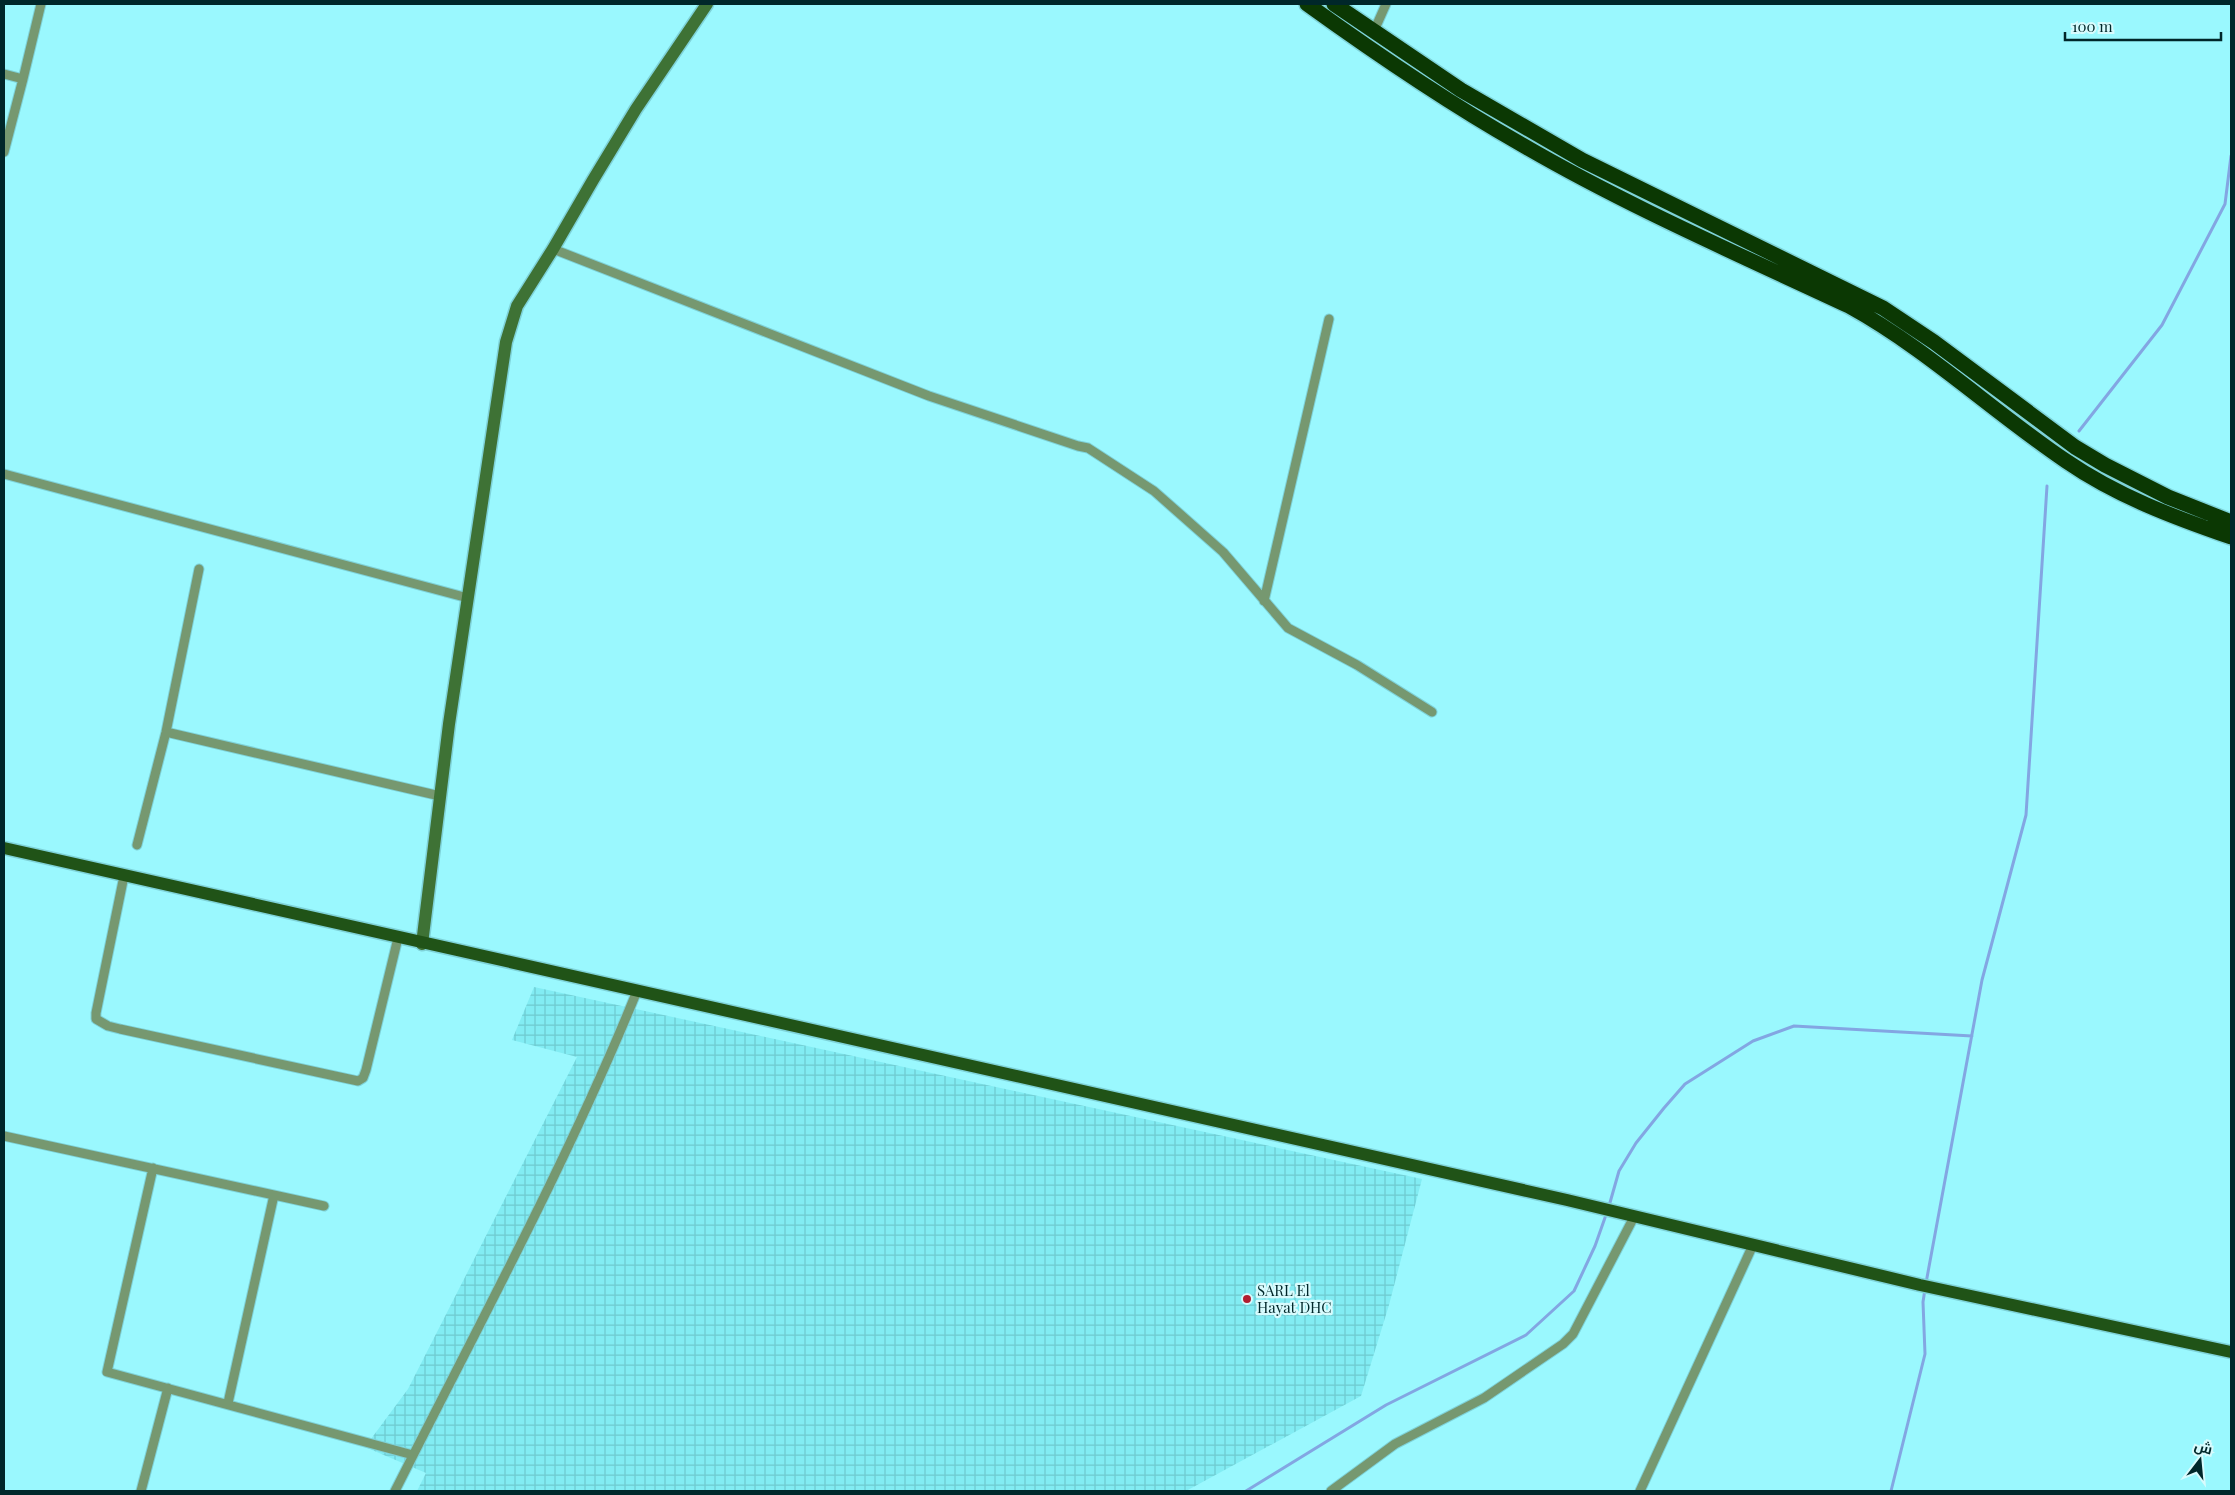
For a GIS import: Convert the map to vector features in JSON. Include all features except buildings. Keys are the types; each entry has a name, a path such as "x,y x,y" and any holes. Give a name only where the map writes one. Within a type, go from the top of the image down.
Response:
{"highway":[{"path":"1306,4 1396,67 1527,148 1632,203 1849,306 1876,321 1926,355 2065,460 2093,478 2160,512 2231,537"},
{"path":"1334,4 1461,90 1582,160 1883,308 1934,342 2075,446 2105,465 2168,497 2231,522"}],"main road":[{"path":"422,944 440,796 506,342 517,306 627,125 707,4"},
{"path":"4,848 1600,1209 1920,1284 2231,1352"}],"street":[{"path":"4,152 41,4"},
{"path":"1374,31 1386,4"},
{"path":"4,74 23,79"},
{"path":"554,248 929,396 1088,448 1154,491 1223,552 1288,628 1357,665 1432,712"},
{"path":"1264,601 1329,319"},
{"path":"4,474 468,598"},
{"path":"137,845 166,732 199,569"},
{"path":"166,732 440,796"},
{"path":"124,876 96,1013 96,1019 108,1026 120,1029 358,1081 363,1078 366,1070 398,938"},
{"path":"395,1491 578,1128 637,991"},
{"path":"4,1136 324,1206"},
{"path":"153,1168 107,1372 228,1403 413,1455"},
{"path":"228,1403 274,1195"},
{"path":"1331,1491 1395,1444 1484,1398 1563,1344 1573,1334 1634,1217"},
{"path":"1640,1491 1753,1245"},
{"path":"141,1491 168,1388"}],"shaded area":[{"path":"534,987 1422,1179 1389,1305 1361,1396 1186,1491 417,1491 426,1473 365,1447 408,1389 577,1057 512,1040"}],"waterway":[{"path":"2079,431 2162,325 2225,204 2231,156"},
{"path":"1926,1283 1982,980 2026,815 2047,486"},
{"path":"1609,1206 1619,1171 1636,1143 1664,1108 1685,1084 1753,1041 1794,1026 1972,1036"},
{"path":"1246,1491 1386,1405 1526,1335 1574,1291 1595,1246 1607,1212"},
{"path":"1891,1491 1925,1354 1923,1302 1925,1289"}],"place":[{"name":"SARL El Hayat DHC","path":"1247,1299"}]}
